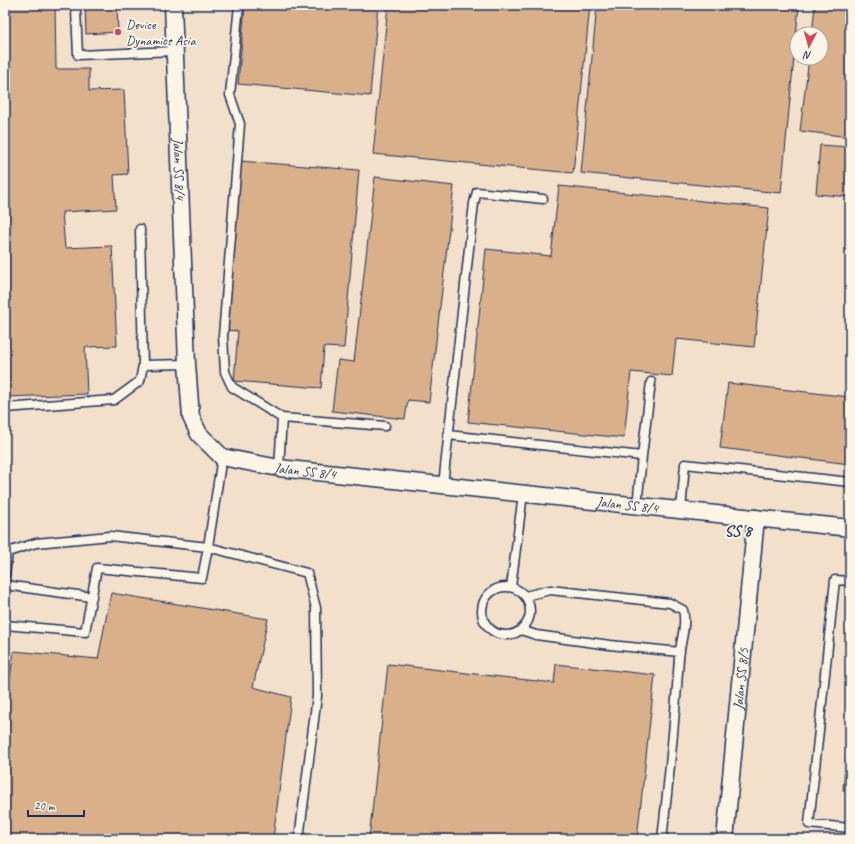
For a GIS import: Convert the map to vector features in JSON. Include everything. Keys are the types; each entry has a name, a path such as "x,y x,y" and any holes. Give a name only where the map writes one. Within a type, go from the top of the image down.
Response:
{"street":[{"name":"Jalan SS 8/4","path":"173,5 187,364 191,417 199,434 222,457 279,468 850,528"},
{"name":"Jalan SS 8/5","path":"725,839 756,518"}],"lane":[{"path":"239,5 230,94 240,124 223,336 225,372 232,387 282,418 385,426"},
{"path":"76,10 78,55 175,51"},
{"path":"443,485 474,203 477,192 543,199"},
{"path":"5,408 114,400 140,380 143,365 140,229"},
{"path":"143,365 187,364"},
{"path":"637,506 650,382"},
{"path":"279,468 282,418"},
{"path":"448,435 642,456"},
{"path":"5,625 85,632 97,568 202,578 222,457"},
{"path":"681,510 686,464 850,482"},
{"path":"511,588 523,494"},
{"path":"5,575 8,552 36,543 110,536 208,547 307,573 316,608 317,696 299,839"},
{"path":"850,581 835,580 809,824 850,828"},
{"path":"5,585 92,597"},
{"path":"501,587 511,588 519,591 525,596 529,604 530,614 527,623 521,630 512,635 503,635 493,632 486,626 482,617 482,607 485,598 492,591 501,587"},
{"path":"525,596 550,590 670,603 683,610 686,620 680,652 674,733 662,839"},
{"path":"521,630 536,635 680,652"}],"shaded area":[{"path":"5,5 850,5 850,839 5,839"}],"building":[{"path":"5,5 55,5 56,69 89,69 89,91 124,90 128,174 114,175 116,209 62,212 65,248 112,246 117,346 85,347 87,394 5,397"},
{"path":"85,5 117,5 118,32 86,34"},
{"path":"245,5 378,5 370,96 238,84"},
{"path":"388,5 590,5 573,173 373,154"},
{"path":"597,5 799,5 797,26 789,26 789,66 793,66 781,193 581,173"},
{"path":"815,5 850,5 850,137 800,131 808,66 829,66 829,26 813,26"},
{"path":"820,145 850,147 850,197 816,194"},
{"path":"239,161 359,170 344,348 324,347 321,388 234,381 238,331 225,330"},
{"path":"375,177 454,186 429,402 408,400 405,419 332,411 338,360 354,362"},
{"path":"559,186 769,208 754,347 676,339 672,376 631,372 624,438 468,422 486,249 551,256"},
{"path":"728,383 850,397 850,464 720,448"},
{"path":"111,593 268,619 253,687 291,697 273,839 5,839 5,710 14,651 98,659"},
{"path":"388,664 554,683 556,664 655,675 637,839 369,839"},
{"path":"850,717 850,790 843,790"}],"place":[{"name":"Device Dynamics Asia","path":"118,32"}],"district":[{"name":"SS 8","path":"738,530"}]}
